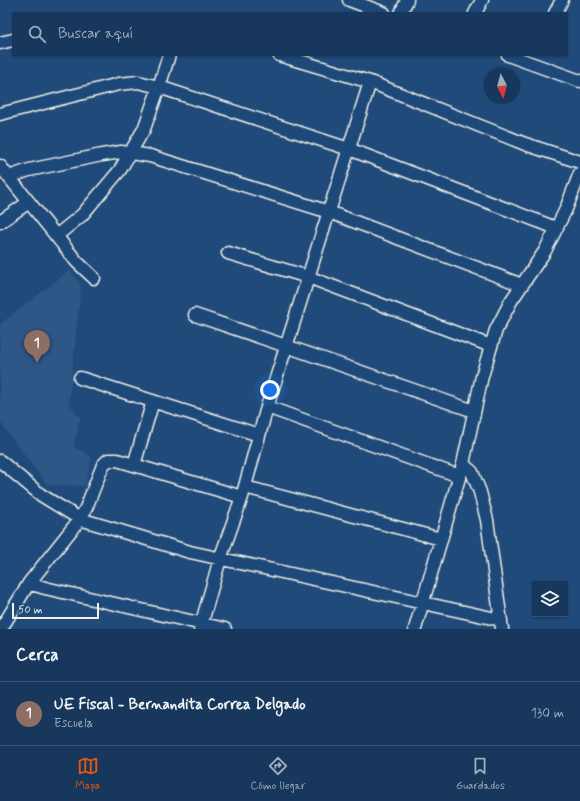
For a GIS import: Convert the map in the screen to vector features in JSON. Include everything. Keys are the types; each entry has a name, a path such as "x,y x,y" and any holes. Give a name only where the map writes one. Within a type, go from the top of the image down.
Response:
{"street":[{"path":"348,0 381,12"},
{"path":"401,12 407,0"},
{"path":"476,12 482,0"},
{"path":"555,12 562,0"},
{"path":"0,43 12,40"},
{"path":"56,236 82,215 120,170 131,153 144,129 169,56"},
{"path":"282,56 370,82 525,144 580,162"},
{"path":"515,56 529,58 580,81"},
{"path":"0,114 119,84 138,82 159,87 349,149 556,228"},
{"path":"201,627 220,559 244,492 266,407 370,82"},
{"path":"9,177 29,170 121,152 150,156 329,212 522,285"},
{"path":"0,166 77,262 94,278"},
{"path":"415,629 463,464 482,376 496,330 511,301 545,251 566,209 580,173"},
{"path":"0,222 29,202"},
{"path":"228,253 308,277 491,346"},
{"path":"195,316 286,346 474,412"},
{"path":"80,378 260,434"},
{"path":"134,465 153,401"},
{"path":"266,407 459,476"},
{"path":"1,629 29,583 80,519 103,465 108,460 117,460 244,492 441,538"},
{"path":"0,461 41,495 80,519 190,552 423,603 501,624 487,520 480,492 472,472 463,464"},
{"path":"29,583 201,627 225,629"}],"shaded area":[{"path":"70,270 81,286 69,403 80,418 74,447 92,457 85,486 47,485 0,422 0,324"}],"place":[{"name":"UE Fiscal - Bernandita Correa Delgado","path":"37,363"}]}
